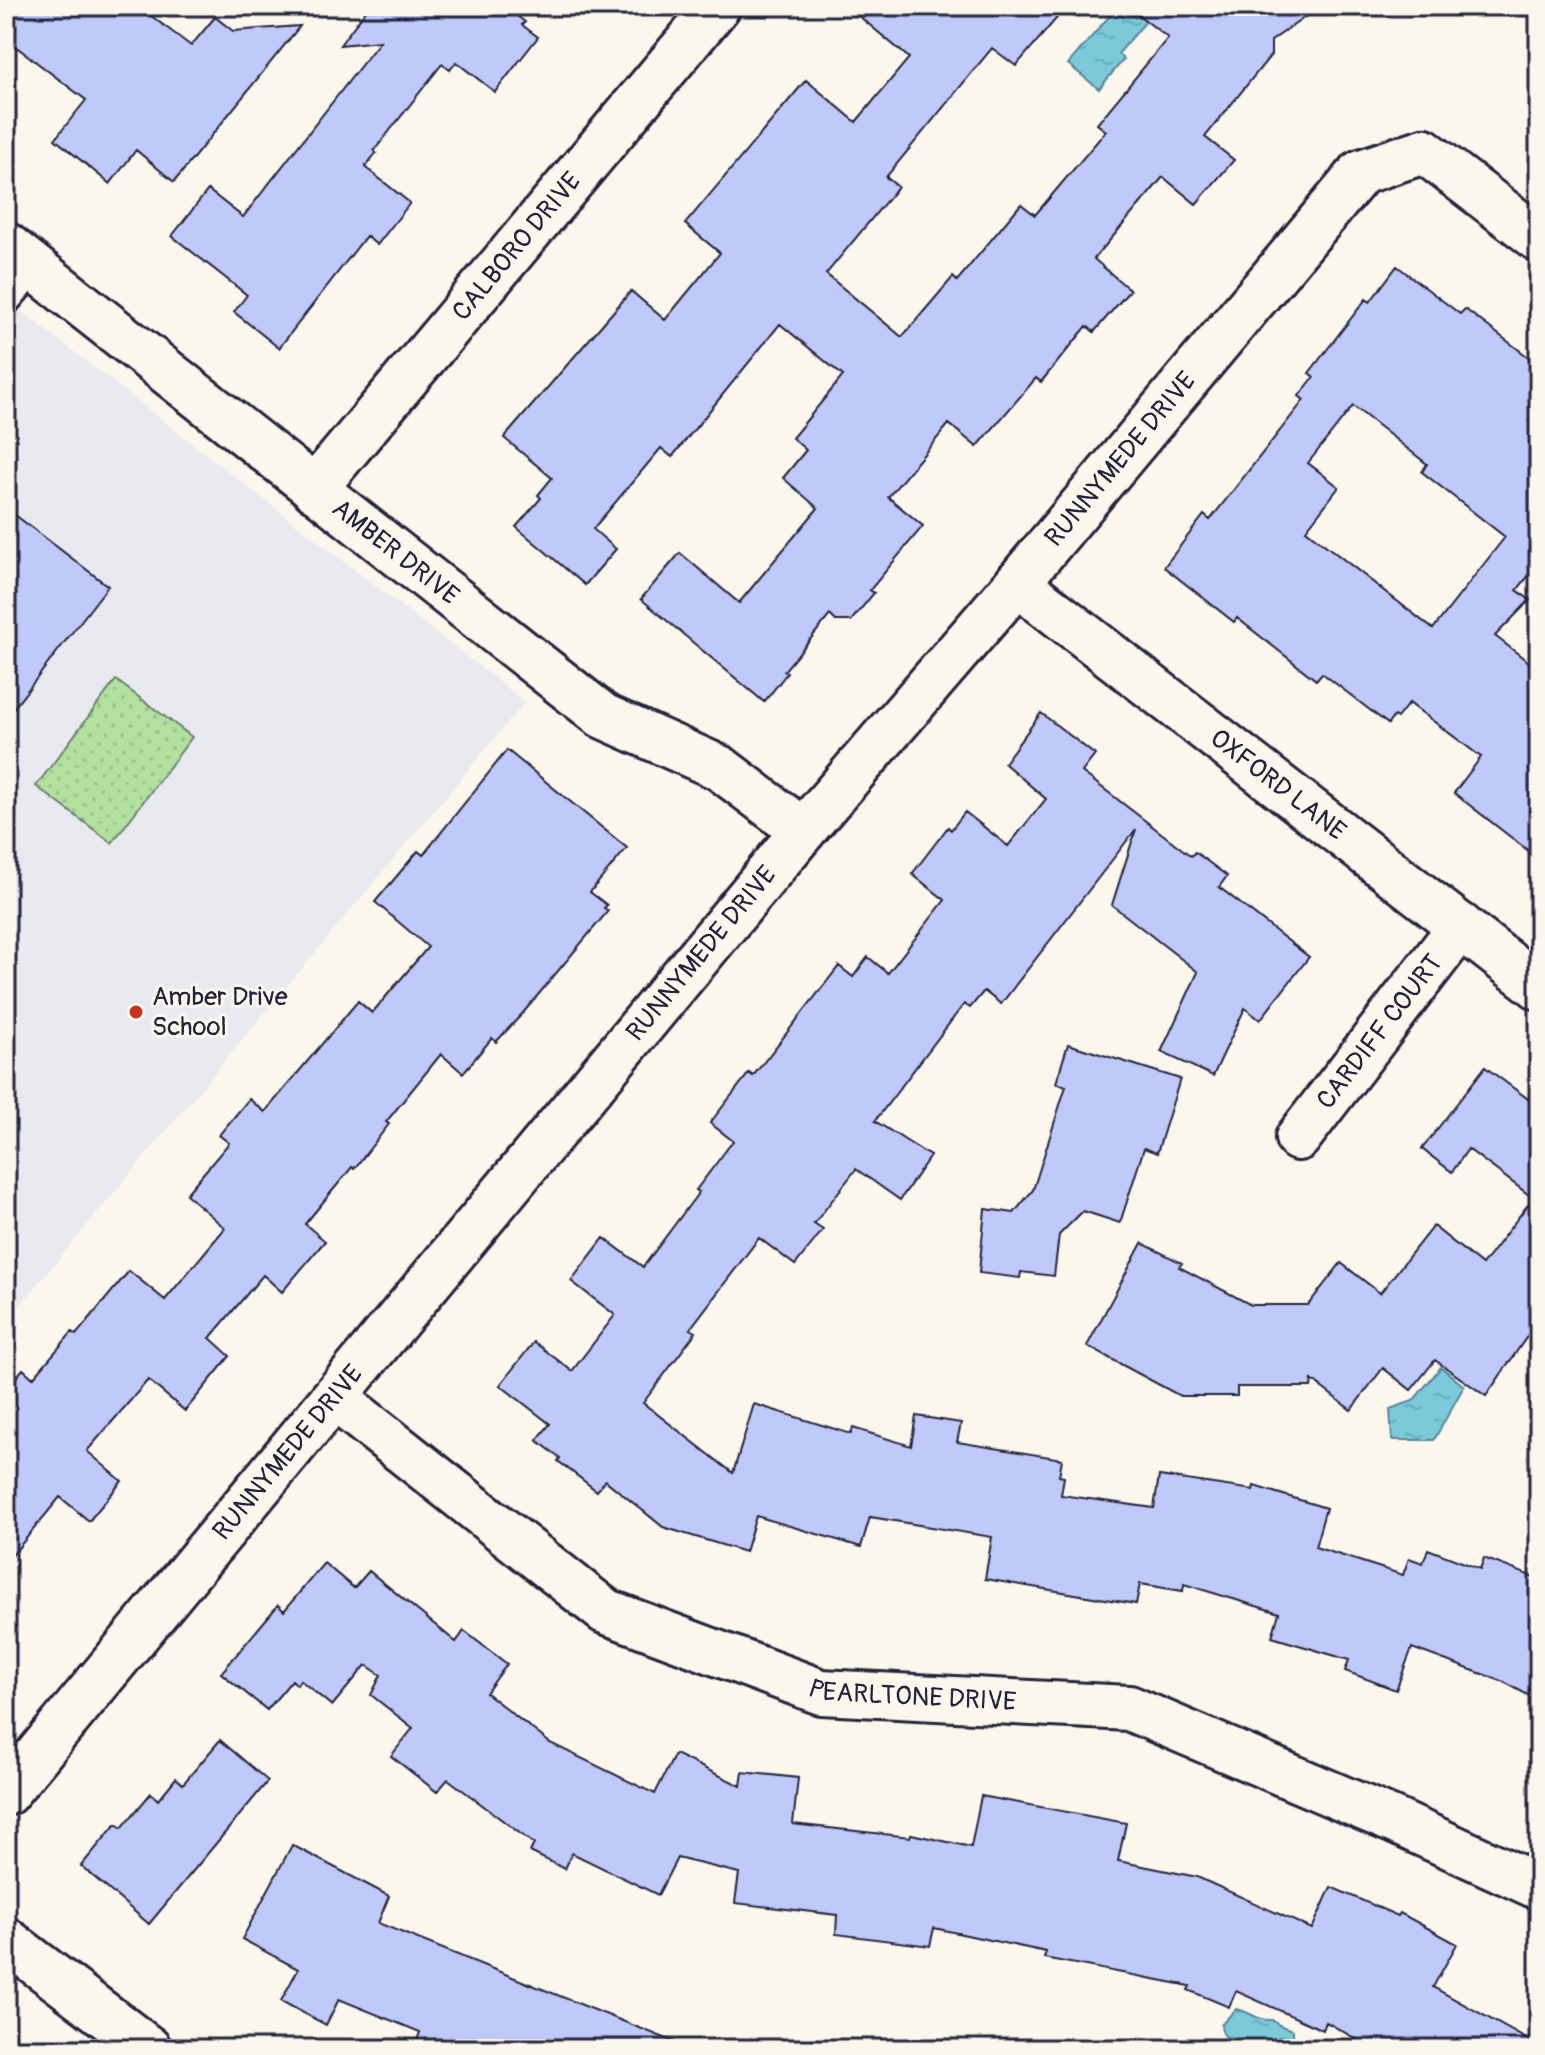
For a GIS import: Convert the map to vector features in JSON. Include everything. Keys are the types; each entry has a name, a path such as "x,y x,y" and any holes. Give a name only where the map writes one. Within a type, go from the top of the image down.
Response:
{"street":[{"name":"CALBORO DRIVE","path":"314,489 718,6"},
{"name":"RUNNYMEDE DRIVE","path":"6,1793 803,831 1017,583 1361,172 1424,151 1539,239"},
{"name":"AMBER DRIVE","path":"21,256 603,716 720,768 803,831"},
{"name":"OXFORD LANE","path":"1017,583 1539,987"},
{"name":"CARDIFF COURT","path":"1298,1138 1461,926"},
{"name":"PEARLTONE DRIVE","path":"335,1398 605,1611 821,1692 1129,1708 1395,1821 1539,1887"},
{"path":"6,1940 149,2049"}],"lane":[{"path":"6,303 21,256"}],"shaded area":[{"name":"Amber Drive School","path":"6,299 525,702 6,1322"}],"green space":[{"path":"116,680 192,737 112,843 36,786"}],"water":[{"path":"1118,6 1159,6 1118,54 1124,59 1099,89 1068,64"},
{"path":"1441,1367 1464,1386 1434,1440 1392,1440 1390,1409 1413,1401"},
{"path":"1236,2009 1293,2030 1293,2039 1287,2049 1245,2049 1229,2040 1223,2034 1221,2025"}],"building":[{"path":"6,6 138,6 191,46 215,17 233,31 300,26 174,182 136,150 110,184 55,139 86,100 6,39"},
{"path":"369,6 504,6 538,37 495,92 456,62 450,70 442,64 365,167 410,203 377,245 366,236 279,348 234,312 247,295 172,236 208,190 243,217 380,41 340,45"},
{"path":"847,6 1067,6 1016,66 992,48 886,177 898,187 826,274 902,337 953,277 957,281 1021,204 1035,215 1106,131 1097,124 1168,38 1127,6 1321,6 1271,41 1271,55 1205,137 1234,160 1196,204 1163,177 1094,259 1130,290 1094,332 1087,326 1041,382 1036,378 977,447 949,424 888,497 923,526 870,590 874,593 851,621 836,621 830,615 784,671 787,673 764,702 641,599 680,553 739,603 818,508 783,478 806,450 792,438 843,376 780,324 672,457 661,448 593,529 616,549 585,585 516,527 541,498 538,495 552,478 504,438 631,291 665,320 720,253 685,224 806,80 856,122 909,58"},
{"path":"1397,266 1460,314 1465,309 1539,365 1539,563 1517,590 1530,600 1495,636 1539,670 1539,859 1454,793 1481,757 1409,703 1388,724 1322,673 1316,680 1237,618 1234,622 1164,567 1204,515 1210,520 1304,400 1299,396 1314,377 1309,373 1366,299 1370,302","holes":["1353,406 1427,464 1422,472 1505,537 1433,629 1306,530 1339,487 1308,463"]},
{"path":"6,508 108,586 6,718"},
{"path":"1041,713 1095,755 1082,772 1191,856 1195,852 1227,876 1219,887 1309,957 1260,1020 1245,1008 1213,1076 1161,1052 1198,972 1112,905 1136,829 1001,1004 984,991 970,1008 964,1004 875,1121 930,1156 900,1200 856,1169 814,1224 823,1230 795,1265 759,1238 690,1329 696,1332 643,1403 733,1473 754,1404 851,1434 853,1428 911,1446 916,1416 961,1423 957,1442 1062,1459 1059,1476 1064,1477 1061,1495 1154,1508 1159,1476 1253,1490 1254,1486 1326,1508 1315,1547 1403,1575 1409,1558 1423,1563 1428,1549 1480,1569 1484,1558 1539,1579 1539,1701 1504,1682 1412,1648 1396,1690 1345,1671 1349,1660 1272,1637 1279,1613 1184,1584 1183,1591 1140,1584 1136,1604 985,1579 992,1537 870,1517 861,1547 756,1516 745,1552 663,1527 605,1480 597,1491 558,1461 560,1458 537,1440 550,1424 500,1385 534,1342 572,1371 615,1315 571,1281 604,1238 643,1267 733,1141 710,1123 749,1073 753,1076 839,966 853,977 868,957 888,973 945,900 912,874 948,827 951,830 965,812 1008,846 1046,799 1004,763"},
{"path":"507,750 627,848 590,892 607,905 604,908 608,911 523,1013 496,1042 492,1038 463,1073 441,1054 386,1122 389,1124 354,1169 352,1167 305,1224 325,1241 282,1292 263,1275 210,1338 230,1356 185,1411 148,1380 87,1451 122,1481 89,1521 60,1497 6,1563 6,1389 23,1369 33,1378 72,1332 76,1335 129,1271 165,1300 225,1228 186,1194 229,1143 219,1135 249,1099 265,1112 358,1001 372,1013 428,947 375,902 418,851 423,855"},
{"path":"1068,1044 1180,1079 1157,1153 1144,1148 1120,1223 1083,1211 1059,1235 1054,1276 1021,1272 1020,1278 979,1273 985,1209 1014,1213 1033,1190 1066,1086 1056,1083"},
{"path":"1485,1067 1539,1107 1539,1319 1486,1396 1435,1360 1411,1390 1383,1368 1351,1410 1312,1380 1311,1387 1237,1387 1237,1396 1180,1396 1087,1346 1142,1243 1182,1263 1179,1267 1251,1305 1308,1305 1341,1263 1380,1293 1433,1226 1482,1265 1533,1198 1468,1149 1452,1172 1422,1149"},
{"path":"324,1563 354,1588 369,1571 456,1642 464,1631 507,1664 486,1693 550,1743 655,1794 675,1754 741,1786 743,1772 798,1778 793,1824 910,1837 911,1834 971,1847 981,1796 1126,1823 1118,1861 1197,1877 1312,1929 1331,1887 1398,1916 1400,1913 1457,1944 1433,1987 1539,2046 1539,2049 1374,2049 1326,2022 1323,2030 1236,1991 1229,2007 1188,1990 1190,1986 1044,1958 1046,1952 934,1928 930,1946 836,1934 837,1915 735,1903 739,1873 677,1858 658,1895 572,1853 565,1869 530,1852 534,1844 448,1779 437,1792 391,1756 413,1728 371,1695 381,1675 366,1665 332,1706 300,1680 297,1685 292,1680 267,1710 221,1673 278,1605 284,1611"},
{"path":"220,1740 268,1781 149,1924 81,1866 116,1824 122,1828 151,1793 158,1800 176,1778 183,1784"},
{"path":"292,1845 389,1896 378,1923 687,2049 414,2049 420,2032 339,1999 326,2025 281,2001 298,1969 242,1939"}],"place":[{"name":"Amber Drive School","path":"136,1012"}]}
